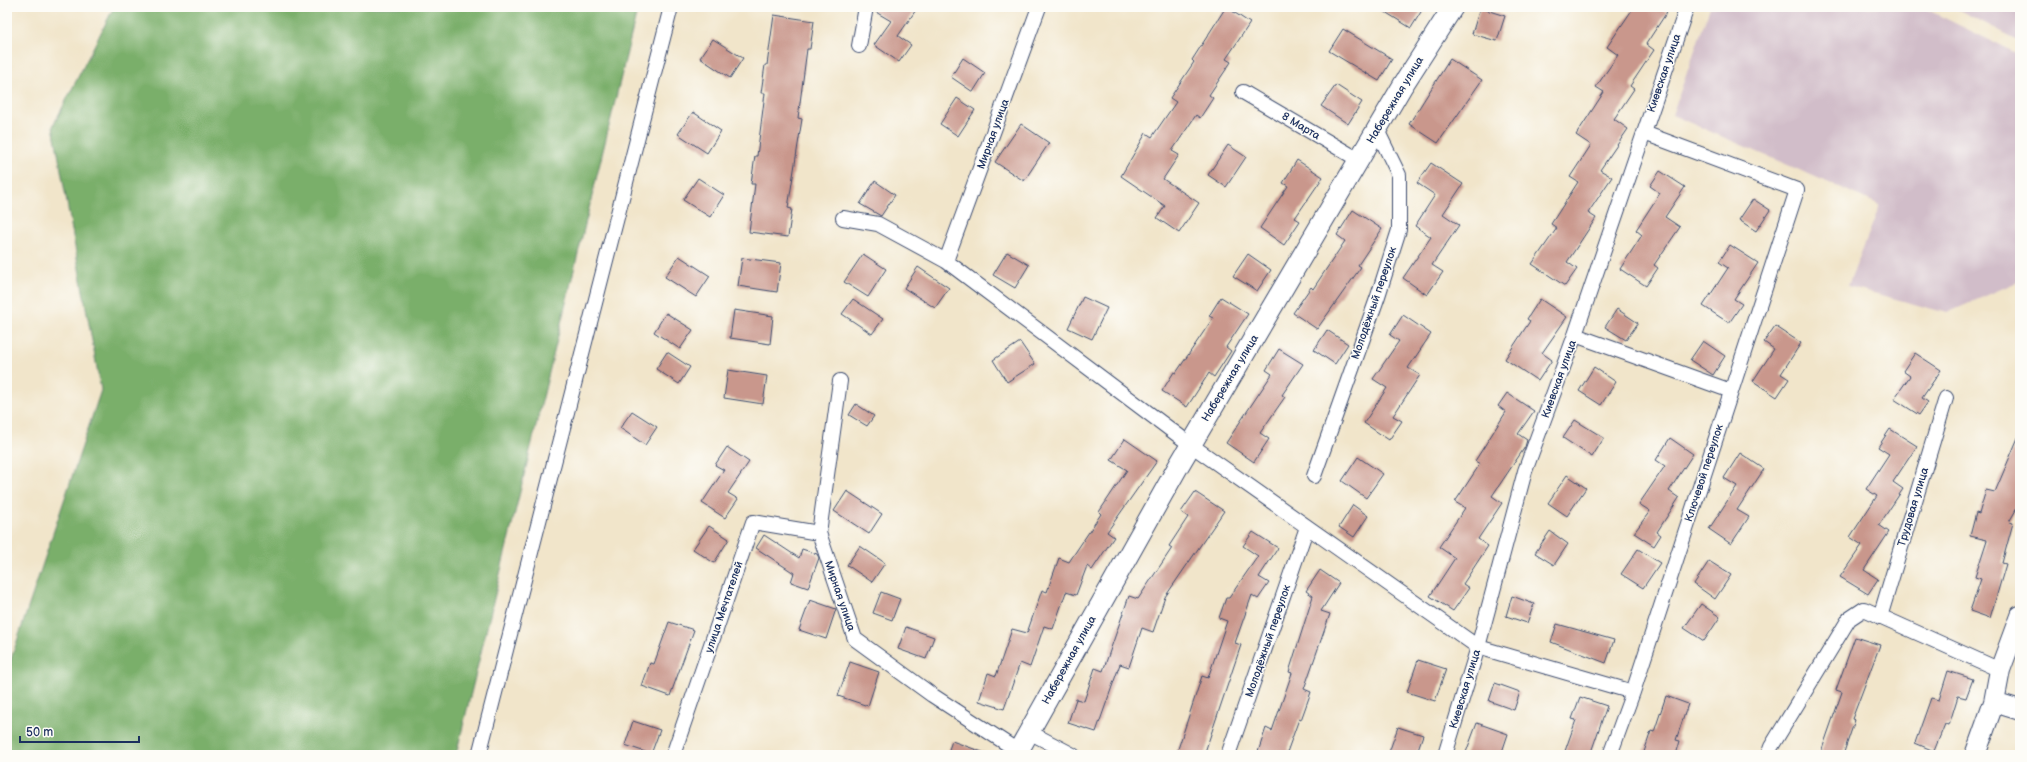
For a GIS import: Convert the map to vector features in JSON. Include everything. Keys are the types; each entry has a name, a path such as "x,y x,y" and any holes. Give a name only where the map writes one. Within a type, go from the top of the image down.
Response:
{"street":[{"path":"479,755 671,7"},
{"path":"859,46 866,7"},
{"name":"Мирная улица","path":"946,261 1039,7"},
{"name":"Набережная улица","path":"1017,753 1191,445 1359,160 1453,7"},
{"name":"Киевская улица","path":"1445,755 1478,647 1525,471 1575,335 1687,7"},
{"name":"8 Марта","path":"1243,92 1359,160"},
{"name":"Молодёжный переулок","path":"1314,476 1378,296 1399,230 1399,176 1377,130"},
{"name":"Ключевой переулок","path":"1610,755 1633,692 1797,190 1644,133"},
{"path":"844,218 878,224 946,261 1191,445 1478,647 1633,692"},
{"path":"1575,335 1731,391"},
{"name":"Мирная улица","path":"840,381 819,533 855,639 932,695 1017,753"},
{"name":"Трудовая улица","path":"1880,617 1946,398"},
{"name":"улица Мечтателей","path":"673,755 753,522 819,533"},
{"name":"Молодёжный переулок","path":"1228,755 1307,527"},
{"path":"1768,755 1771,747 1849,619 1864,609 2000,670"},
{"path":"1975,755 1994,702 2000,670 2020,616"},
{"path":"1994,702 2020,710"},
{"path":"1029,732 1073,755"}],"shaded area":[{"path":"1710,7 1922,7 2020,55 2020,273 2017,282 1947,313 1848,286 1880,205 1672,115"},
{"path":"1953,7 2020,7 2020,41"}],"green space":[{"path":"114,7 638,7 456,755 7,755 7,671 101,390 53,126"}],"building":[{"path":"874,7 918,7 898,36 911,45 899,62 874,45 891,21 874,11"},
{"path":"1226,7 1250,23 1226,59 1231,62 1209,95 1213,98 1200,118 1196,115 1172,151 1179,155 1163,179 1199,203 1179,233 1157,218 1165,206 1121,176 1146,133 1152,137 1176,102 1170,98 1194,62 1192,60"},
{"path":"1377,7 1424,7 1411,28"},
{"path":"1634,7 1659,7 1667,12 1646,44 1654,50 1630,86 1634,89 1614,119 1628,129 1600,170 1612,177 1588,213 1596,218 1567,262 1577,269 1565,286 1532,264 1557,228 1551,224 1578,182 1570,177 1591,145 1576,135 1604,92 1596,87 1618,55 1607,47"},
{"path":"1480,8 1505,16 1497,41 1472,34"},
{"path":"774,15 814,21 810,49 807,49 798,118 802,119 788,208 792,209 788,237 749,232 755,184 751,184 755,156 757,156 765,93 761,93 765,65 767,65"},
{"path":"1343,29 1392,59 1379,81 1329,51"},
{"path":"713,39 743,58 730,78 700,58"},
{"path":"963,58 985,73 973,92 951,77"},
{"path":"1450,59 1482,80 1438,143 1409,124"},
{"path":"1336,85 1362,102 1348,124 1321,106"},
{"path":"957,98 975,110 958,136 940,124"},
{"path":"693,112 721,131 707,153 678,134"},
{"path":"1021,124 1049,143 1024,181 995,162"},
{"path":"1228,145 1246,157 1226,187 1208,175"},
{"path":"1297,160 1323,177 1295,218 1300,221 1284,245 1260,228 1288,186 1283,183"},
{"path":"1431,163 1463,184 1443,214 1459,225 1432,265 1443,272 1427,295 1403,278 1431,237 1415,226 1435,195 1417,183"},
{"path":"1660,171 1685,187 1665,217 1680,227 1654,265 1658,268 1646,286 1620,269 1642,235 1636,230 1660,193 1650,186"},
{"path":"698,178 724,195 710,217 683,200"},
{"path":"875,181 895,195 881,216 860,204"},
{"path":"1753,199 1770,210 1756,231 1739,220"},
{"path":"1353,210 1382,229 1358,265 1361,267 1317,329 1293,313 1311,287 1313,289 1345,241 1337,235"},
{"path":"1730,245 1758,263 1734,299 1742,304 1729,323 1703,306 1728,268 1719,262"},
{"path":"1007,252 1029,265 1015,288 993,275"},
{"path":"863,254 886,269 868,297 844,282"},
{"path":"1248,254 1271,270 1257,291 1233,276"},
{"path":"679,256 710,276 696,297 665,277"},
{"path":"742,258 781,263 777,292 738,286"},
{"path":"918,267 949,288 935,308 904,288"},
{"path":"1083,297 1107,308 1092,339 1068,328"},
{"path":"1221,297 1248,314 1226,347 1231,351 1214,377 1209,373 1187,407 1162,391 1213,318 1209,316"},
{"path":"853,299 883,319 872,334 842,314"},
{"path":"1540,299 1567,317 1542,353 1552,360 1538,381 1505,359 1530,321 1527,319"},
{"path":"1617,309 1638,323 1626,340 1605,327"},
{"path":"734,310 773,316 770,344 730,338"},
{"path":"666,313 693,330 680,349 654,332"},
{"path":"1403,315 1431,334 1408,368 1420,375 1393,416 1402,421 1389,440 1364,423 1387,388 1373,379 1399,341 1390,335"},
{"path":"1775,326 1801,343 1781,374 1789,379 1777,397 1753,381 1774,349 1764,342"},
{"path":"1327,330 1348,344 1335,364 1314,350"},
{"path":"1703,341 1725,356 1713,375 1690,360"},
{"path":"1020,342 1035,364 1007,382 993,360"},
{"path":"1279,349 1303,364 1282,395 1285,397 1260,433 1269,439 1254,462 1226,443 1272,374 1266,370"},
{"path":"667,352 690,367 679,384 656,369"},
{"path":"1915,353 1941,370 1922,398 1928,402 1919,415 1894,399 1910,376 1903,371"},
{"path":"1594,367 1616,382 1601,405 1579,391"},
{"path":"728,370 767,376 763,404 724,398"},
{"path":"1507,393 1534,411 1518,434 1527,440 1525,447 1492,496 1502,503 1478,539 1488,546 1463,584 1469,588 1453,611 1430,596 1455,558 1439,547 1465,508 1455,502 1480,464 1475,461 1506,412 1498,406"},
{"path":"856,404 874,416 867,426 849,415"},
{"path":"632,411 657,427 645,445 620,428"},
{"path":"1575,420 1604,438 1592,457 1563,438"},
{"path":"1890,429 1917,446 1893,482 1903,489 1879,525 1889,532 1864,570 1878,579 1868,594 1840,577 1862,545 1850,537 1877,496 1866,489 1889,454 1878,447"},
{"path":"2020,433 2020,503 2009,522 2013,523 2002,563 2006,564 1990,618 1970,611 1981,579 1975,577 1987,540 1970,536 1976,513 1979,514 1986,490 1995,492"},
{"path":"1670,438 1693,454 1669,491 1679,498 1657,532 1661,535 1654,546 1634,533 1650,511 1639,504 1665,466 1656,460"},
{"path":"1125,439 1157,461 1107,532 1114,537 1092,570 1087,566 1076,595 1066,592 1053,629 1044,626 1030,667 1020,663 1004,709 979,701 988,673 996,676 1012,629 1027,633 1042,590 1047,592 1059,558 1069,562 1101,514 1099,512 1127,470 1111,460"},
{"path":"727,447 749,462 728,493 738,499 725,518 702,503 724,470 715,465"},
{"path":"1740,453 1764,469 1737,510 1749,517 1731,544 1709,529 1737,486 1724,478"},
{"path":"1358,457 1383,474 1366,498 1342,481"},
{"path":"1567,475 1586,488 1567,516 1548,503"},
{"path":"847,491 882,514 869,534 834,511"},
{"path":"1195,492 1224,511 1165,597 1153,632 1142,628 1129,667 1120,664 1096,732 1068,723 1076,699 1084,701 1095,668 1103,671 1129,596 1138,599 1172,548 1169,546 1188,517 1181,512"},
{"path":"1353,505 1368,516 1354,537 1339,527"},
{"path":"709,526 729,539 714,563 693,549"},
{"path":"1550,531 1568,544 1554,565 1535,553"},
{"path":"1253,532 1278,548 1259,577 1269,583 1258,599 1252,595 1235,643 1241,645 1204,755 1186,755 1177,752 1202,676 1208,678 1227,621 1219,618 1226,598 1229,598 1258,556 1243,546"},
{"path":"764,535 799,558 802,549 817,554 819,558 808,588 791,582 794,573 756,548"},
{"path":"860,546 885,563 872,582 847,565"},
{"path":"1638,549 1660,563 1643,588 1621,574"},
{"path":"1709,561 1731,575 1715,599 1694,584"},
{"path":"1320,570 1339,583 1321,611 1330,614 1304,689 1311,692 1286,755 1257,755 1266,728 1272,731 1292,673 1289,672 1313,596 1306,591"},
{"path":"881,592 900,599 892,620 873,613"},
{"path":"1512,596 1534,604 1527,623 1506,616"},
{"path":"810,600 836,609 826,639 799,630"},
{"path":"1701,604 1720,617 1704,641 1684,628"},
{"path":"669,622 694,630 670,696 642,686 650,663 654,664"},
{"path":"1557,624 1614,640 1606,663 1551,642"},
{"path":"906,627 934,637 926,659 898,649"},
{"path":"1855,637 1880,645 1852,719 1855,720 1843,755 1820,755 1842,692 1836,690"},
{"path":"1418,660 1446,669 1435,701 1407,692"},
{"path":"850,662 879,672 868,706 838,696"},
{"path":"1948,671 1973,679 1966,698 1958,696 1949,725 1945,724 1934,751 1915,743 1931,698 1939,700"},
{"path":"1495,683 1520,692 1514,710 1489,701"},
{"path":"1666,696 1688,704 1676,740 1680,741 1676,755 1643,755 1651,731 1654,732"},
{"path":"1580,697 1607,706 1590,755 1578,755 1565,751 1576,720 1572,719"},
{"path":"633,721 660,730 651,754 625,745"},
{"path":"1477,723 1508,734 1501,755 1465,755"},
{"path":"1398,727 1423,735 1416,755 1388,755"},
{"path":"952,741 985,753 985,755 947,755"}]}
